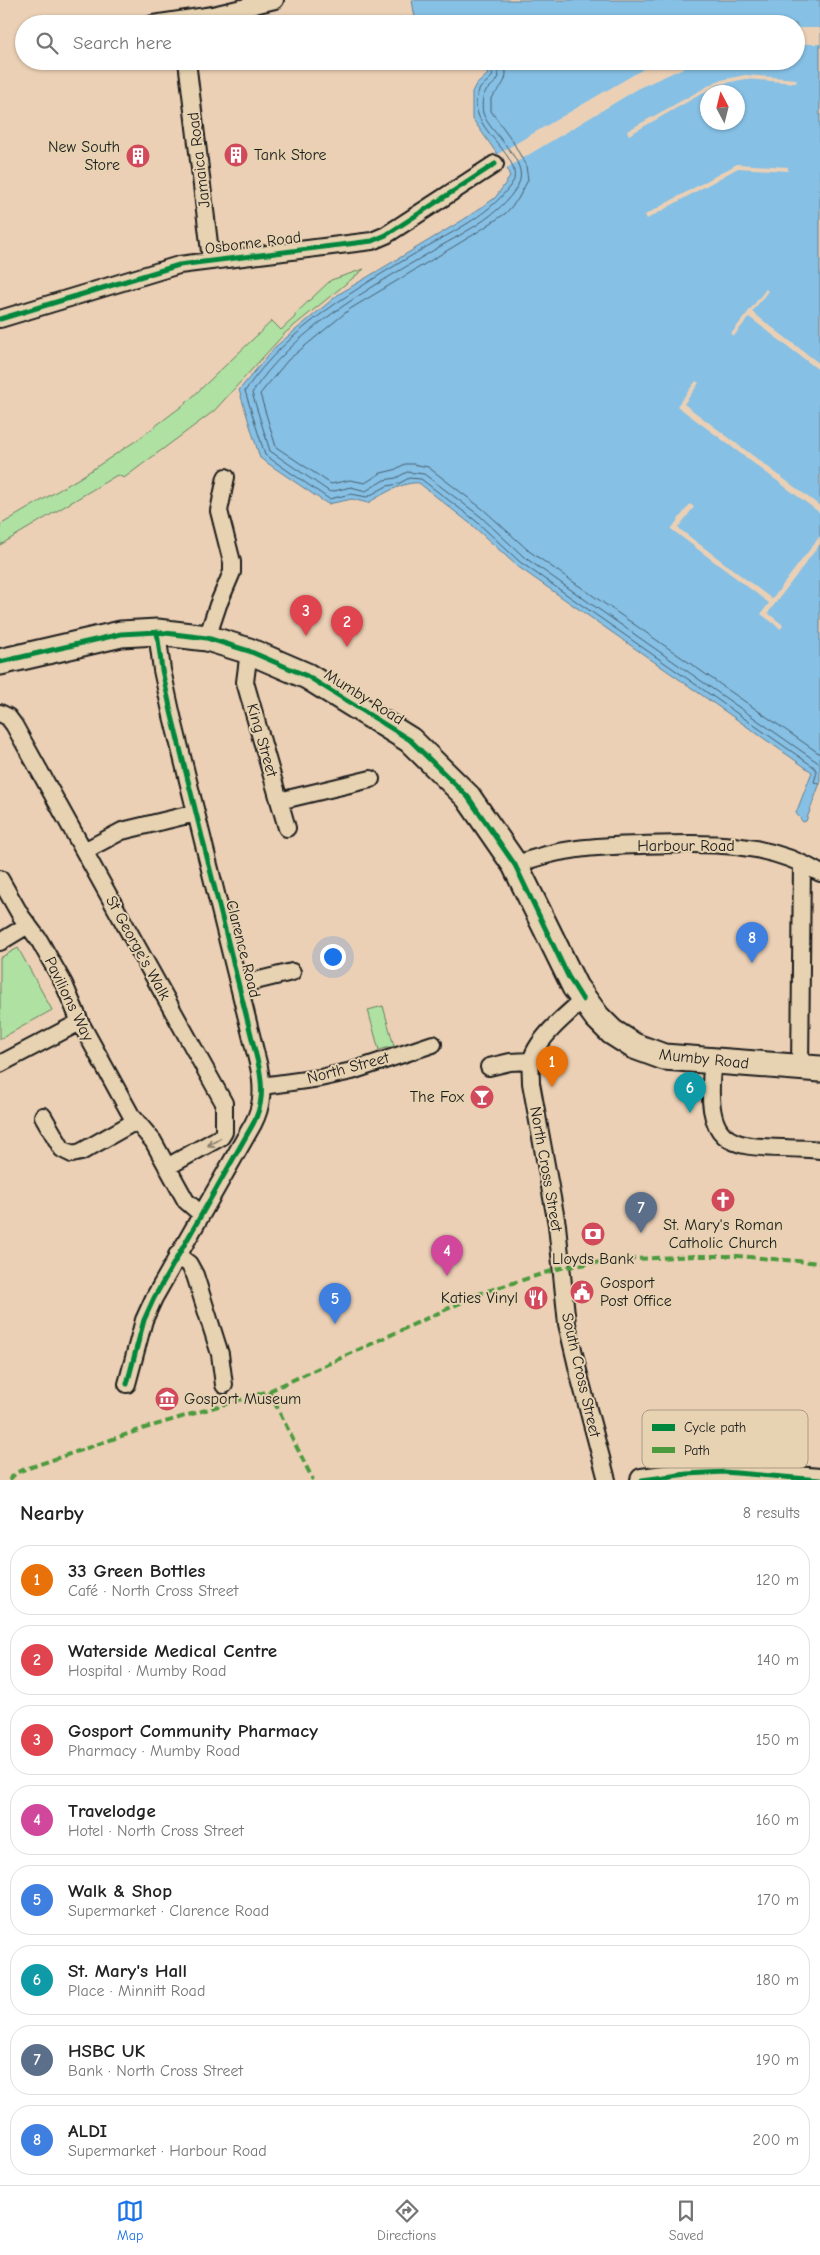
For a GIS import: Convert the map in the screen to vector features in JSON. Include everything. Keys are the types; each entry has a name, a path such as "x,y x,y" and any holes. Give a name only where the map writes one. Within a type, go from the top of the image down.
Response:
{"main road":[{"name":"Mumby Road","path":"0,662 121,634 157,632 207,638 249,651 307,676 410,740 468,797 515,865 568,976 596,1017 612,1032 641,1050 664,1057 810,1068"},
{"path":"642,1480 686,1474 724,1472 820,1480"}],"street":[{"path":"212,15 276,0"},
{"name":"Jamaica Road","path":"188,70 211,260"},
{"name":"Osborne Road","path":"0,319 154,271 211,260 372,241 495,164"},
{"path":"207,638 233,568 220,512 226,478"},
{"name":"Clarence Road","path":"124,1375 144,1320 177,1255 255,1119 261,1105 262,1086 162,670 157,632"},
{"name":"King Street","path":"249,651 245,682 287,828"},
{"name":"St George's Walk","path":"0,713 8,717 14,725 222,1098 225,1113 223,1136 169,1170"},
{"path":"280,802 371,779"},
{"path":"84,851 122,831 196,813"},
{"name":"Harbour Road","path":"515,865 540,855 564,849 710,842 761,849 802,864 820,873"},
{"path":"802,864 810,1068"},
{"name":"Pavilions Way","path":"0,879 39,940 64,984 80,1022 136,1121 150,1137 188,1203 201,1214"},
{"path":"0,942 28,925"},
{"path":"239,985 292,972"},
{"path":"489,1067 510,1062 531,1062 548,1034 584,1000"},
{"path":"0,1064 80,1022"},
{"name":"North Street","path":"262,1086 344,1073 433,1044"},
{"name":"North Cross Street","path":"531,1062 534,1103 557,1225 561,1268"},
{"path":"713,1062 712,1108 716,1124 729,1140 757,1148 820,1150"},
{"path":"43,1116 62,1149 72,1154 81,1152 136,1121"},
{"path":"177,1255 189,1264 195,1275 220,1354 224,1385"},
{"name":"South Cross Street","path":"561,1268 567,1324 607,1480"}],"green space":[{"path":"364,269 285,333 214,411 124,478 117,475 0,545 0,525 81,477 137,440 186,403 272,321 281,330 331,280"},
{"path":"18,948 52,1010 0,1039 0,958"},
{"path":"383,1006 394,1046 379,1050 368,1010"}],"water":[{"path":"412,0 820,0 820,783 806,821 803,822 796,813 812,772 517,566 472,525 419,483 400,486 368,503 352,499 328,504 260,458 239,390 275,347 339,294 463,220 495,198 510,177 507,168 472,118 472,92 475,86 488,74 484,70 805,70 805,15 414,15"}],"pier":[{"path":"805,28 820,28 820,44 805,44"},
{"path":"642,70 679,70 641,87 505,169 496,155"},
{"path":"745,75 797,79 796,83 745,79 710,85 717,81"},
{"path":"700,90 700,95 629,135 627,131"},
{"path":"737,164 788,167 788,171 738,168 647,219 645,215"},
{"path":"766,289 768,291 752,312 820,364 820,371 749,317 734,336 731,334"},
{"path":"696,381 699,383 684,404 820,506 820,513 677,406"},
{"path":"690,504 694,507 678,528 772,599 820,536 820,544 768,613 783,625 781,629 761,614 769,603 671,529"}],"marked path":[{"path":"9,1480 17,1472 145,1428 269,1391 484,1292 561,1268 614,1260 697,1256 738,1256 820,1263"},
{"path":"269,1391 313,1480"}],"cycle path":[{"path":"0,319 179,265 372,241 386,235 495,164"},
{"path":"0,662 121,634 157,632 207,638 249,651 307,676 410,740 468,797 515,865 568,976 583,1000"},
{"path":"127,1384 144,1320 154,1298 253,1124 259,1110 261,1096 259,1067 172,716 162,670 157,632"},
{"path":"642,1480 687,1474 724,1472 820,1480"}],"place":[{"name":"Tank Store","path":"236,155"},
{"name":"New South Store","path":"138,156"},
{"name":"Gosport Community Pharmacy","path":"306,636"},
{"name":"Waterside Medical Centre","path":"347,647"},
{"name":"ALDI","path":"752,963"},
{"name":"33 Green Bottles","path":"552,1087"},
{"name":"The Fox","path":"482,1097"},
{"name":"St. Mary's Hall","path":"690,1113"},
{"name":"St. Mary's Roman Catholic Church","path":"723,1200"},
{"name":"HSBC UK","path":"641,1233"},
{"name":"Lloyds Bank","path":"593,1234"},
{"name":"Travelodge","path":"447,1276"},
{"name":"Gosport Post Office","path":"582,1292"},
{"name":"Katies Vinyl","path":"536,1298"},
{"name":"Walk & Shop","path":"335,1324"},
{"name":"Gosport Museum","path":"167,1399"}]}
